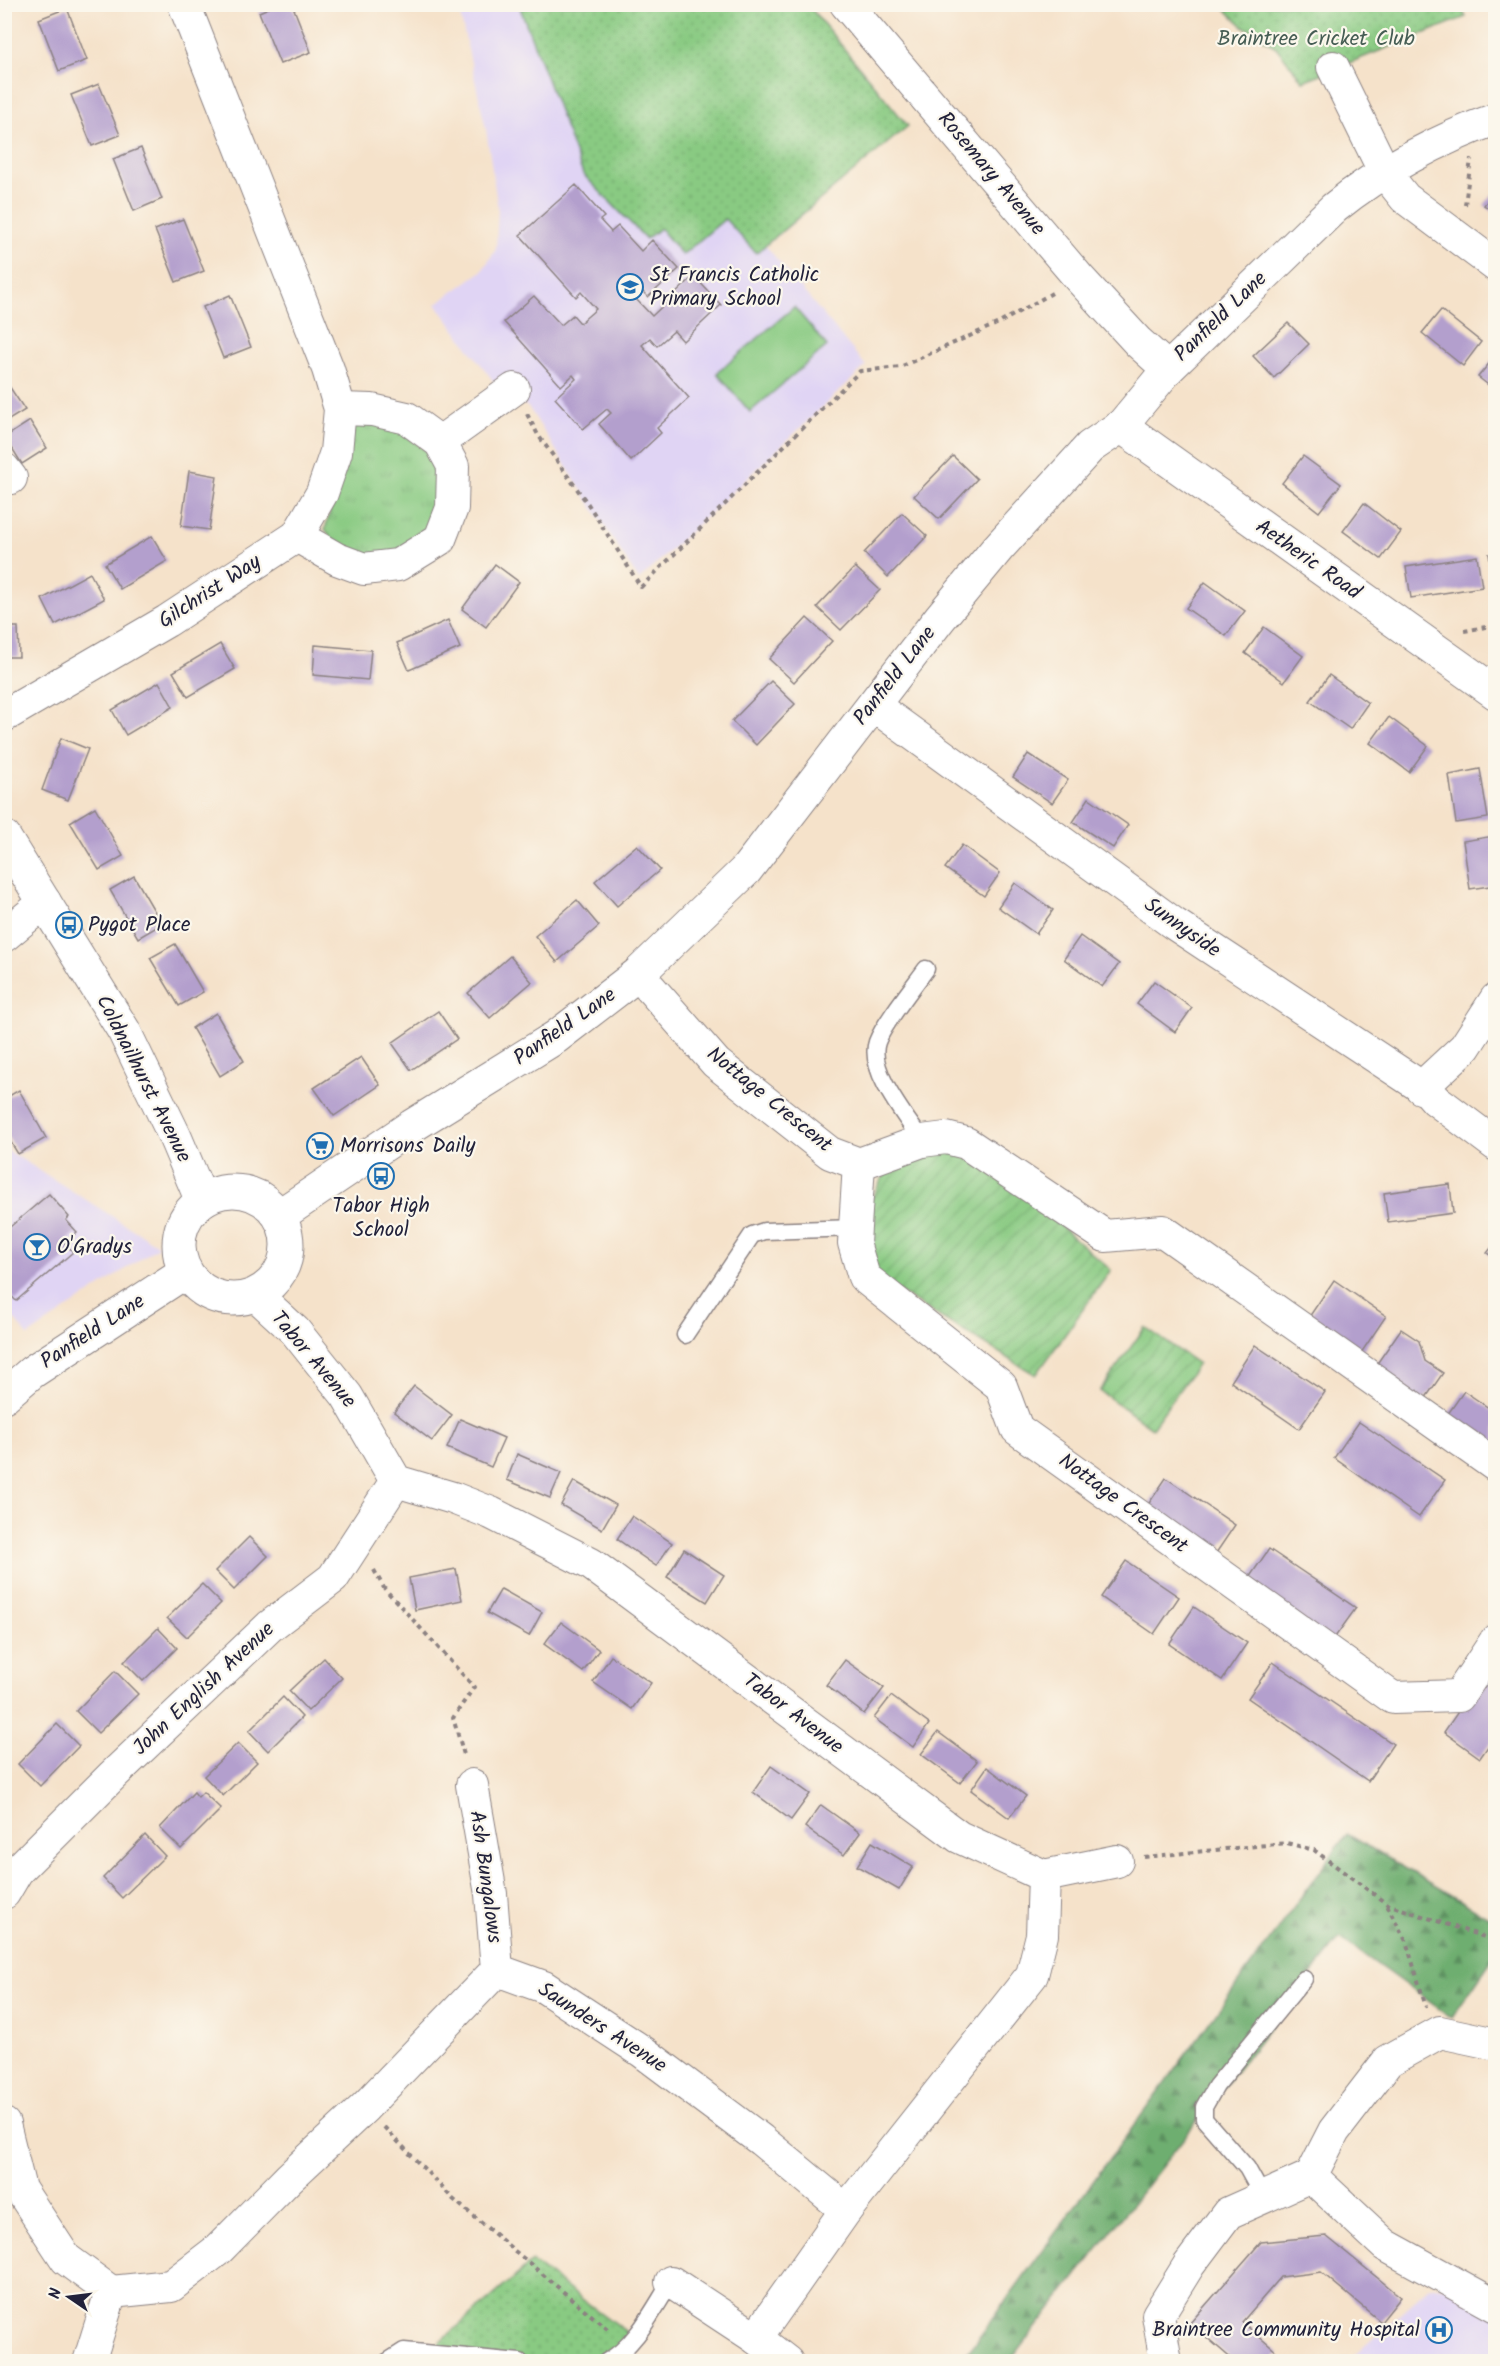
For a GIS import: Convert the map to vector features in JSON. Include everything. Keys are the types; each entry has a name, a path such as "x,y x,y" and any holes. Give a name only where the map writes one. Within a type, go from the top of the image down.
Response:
{"street":[{"path":"184,4 328,369 340,409 372,410 407,418 440,442 453,466 452,508 440,539 398,565 364,569 337,559 297,536"},
{"name":"Rosemary Avenue","path":"846,4 1079,278 1138,342 1168,369"},
{"path":"1333,67 1385,173 1405,198 1496,266"},
{"name":"Panfield Lane","path":"279,1216 412,1126 556,1037 638,974 746,870 998,548 1090,447 1121,426 1168,369 1334,208 1355,191 1385,173 1486,123"},
{"path":"440,442 514,389"},
{"name":"Gilchrist Way","path":"4,716 166,621 297,536 322,492 336,452 340,409"},
{"name":"Aetheric Road","path":"1121,426 1496,693"},
{"name":"Sunnyside","path":"873,705 1173,923 1421,1088 1496,1145"},
{"name":"Coldnailhurst Avenue","path":"4,837 124,1031 175,1137 201,1201"},
{"path":"4,936 45,902"},
{"name":"Nottage Crescent","path":"638,974 716,1063 830,1153 859,1164 854,1244 864,1277 1001,1386 1017,1429 1393,1698 1459,1696 1496,1640"},
{"path":"1421,1088 1466,1047 1496,999"},
{"path":"859,1164 922,1141 946,1138 966,1143 1105,1236 1163,1231 1496,1467"},
{"path":"219,1192 244,1192 262,1199 279,1216 287,1247 283,1268 272,1283 256,1295 237,1300 216,1297 199,1288 185,1272 178,1251 180,1232 188,1215 201,1201 219,1192"},
{"name":"Panfield Lane","path":"4,1396 32,1372 185,1272"},
{"name":"Tabor Avenue","path":"256,1295 295,1331 347,1396 396,1481 491,1512 591,1564 959,1837 1044,1876"},
{"name":"John English Avenue","path":"4,1893 17,1871 113,1774 270,1626 333,1578 396,1481"},
{"name":"Ash Bungalows","path":"472,1785 491,1894 497,1970"},
{"path":"756,2338 846,2210 1032,1975 1042,1935 1044,1876 1117,1861"},
{"path":"4,2124 20,2189 66,2259 111,2292 141,2291 171,2286 219,2249 289,2178 365,2107 497,1970"},
{"name":"Saunders Avenue","path":"497,1970 544,1987 643,2052 761,2140 846,2210"},
{"path":"1166,2361 1158,2315 1189,2265 1228,2213 1311,2176 1334,2131 1388,2061 1440,2032 1496,2044"},
{"path":"1311,2176 1385,2246 1496,2306"},
{"path":"671,2282 787,2361"},
{"path":"89,2361 111,2292"}],"lane":[{"path":"922,1141 888,1088 876,1061 877,1043 926,969"},
{"path":"686,1335 752,1234 764,1231 856,1228"},
{"path":"1263,2197 1247,2168 1204,2119 1204,2107 1216,2086 1237,2059 1304,1979"},
{"path":"606,2361 619,2355 639,2332 671,2282"},
{"path":"387,2361 404,2350 520,2361"}],"path":[{"path":"1448,232 1464,218 1486,123"},
{"path":"514,389 538,435 588,504 641,587 860,371 900,367 1001,322 1079,278"},
{"path":"358,1540 384,1588 474,1687 453,1718 472,1785"},
{"path":"1117,1861 1287,1843 1314,1850 1387,1904 1496,1941"},
{"path":"1387,1904 1406,1941 1428,2016 1440,2032"},
{"path":"365,2107 453,2199 627,2345"}],"shaded area":[{"name":"St Francis Catholic Primary School","path":"458,5 808,5 908,126 766,246 866,366 639,580 529,408 494,382 436,304 482,271 496,249 498,209 486,129"},
{"path":"4,1148 159,1246 28,1336 5,1308"},
{"name":"Braintree Community Hospital","path":"1431,2286 1495,2289 1495,2361 1347,2362"}],"green space":[{"name":"Braintree Cricket Club","path":"1458,4 1466,17 1303,81 1276,47 1243,26 1220,5"},
{"path":"519,5 808,5 908,126 756,253 725,219 682,255 660,228 646,239 583,174"},
{"path":"794,307 827,346 750,412 717,373"},
{"path":"367,419 390,423 437,459 442,493 432,528 404,548 381,556 355,554 333,542 325,529 354,427"},
{"path":"966,1143 1111,1270 1036,1375 874,1277 870,1201 887,1170"},
{"path":"1145,1327 1198,1364 1152,1428 1100,1391"},
{"path":"1347,1834 1495,1921 1495,1955 1452,2018 1340,1938 1010,2361 961,2362"},
{"path":"532,2262 640,2342 630,2361 417,2362"}],"building":[{"path":"278,4 292,4 311,52 280,64 259,12"},
{"path":"67,8 87,60 59,71 39,19"},
{"path":"99,84 120,135 92,146 71,95"},
{"path":"141,148 162,199 134,211 113,159"},
{"path":"576,185 604,217 600,220 611,232 618,226 641,251 652,240 679,269 648,297 641,290 634,297 652,316 694,276 721,305 683,341 674,331 657,346 650,338 642,345 689,398 657,428 661,433 631,461 599,424 611,413 607,409 583,429 555,398 576,379 573,375 561,386 504,322 534,296 561,325 573,315 580,323 596,309 581,292 576,297 520,235"},
{"path":"1496,190 1496,214 1484,205"},
{"path":"183,219 204,271 176,282 155,230"},
{"path":"230,295 251,347 223,358 203,307"},
{"path":"1441,310 1481,342 1463,366 1422,333"},
{"path":"1288,323 1309,344 1274,378 1253,356"},
{"path":"1496,355 1496,391 1478,377"},
{"path":"7,383 25,410 4,423 4,385"},
{"path":"30,421 47,448 22,464 5,437"},
{"path":"953,456 977,479 939,519 914,496"},
{"path":"1303,456 1341,484 1319,512 1282,483"},
{"path":"189,471 217,476 209,530 181,526"},
{"path":"1364,503 1401,532 1381,559 1343,531"},
{"path":"902,513 927,536 888,577 864,553"},
{"path":"152,536 167,561 120,589 105,564"},
{"path":"1496,553 1496,583 1494,583 1489,554"},
{"path":"1477,556 1482,587 1411,598 1406,567"},
{"path":"495,564 519,582 486,627 462,609"},
{"path":"855,567 880,590 841,630 817,607"},
{"path":"90,573 104,599 55,625 42,599"},
{"path":"1205,582 1245,611 1226,636 1186,608"},
{"path":"807,618 832,641 794,682 769,659"},
{"path":"448,620 460,648 409,670 397,643"},
{"path":"4,627 18,627 19,657 4,657"},
{"path":"1264,627 1303,656 1284,682 1245,653"},
{"path":"220,644 235,669 188,697 173,672"},
{"path":"315,645 371,650 368,680 313,675"},
{"path":"1329,675 1368,703 1350,729 1310,701"},
{"path":"771,681 795,704 756,745 732,721"},
{"path":"159,682 173,707 126,735 112,710"},
{"path":"1389,717 1428,746 1409,772 1370,743"},
{"path":"61,738 88,749 68,800 42,790"},
{"path":"1028,754 1068,780 1052,803 1013,777"},
{"path":"1480,769 1488,818 1456,823 1449,775"},
{"path":"1089,798 1128,825 1113,848 1073,822"},
{"path":"95,807 123,856 99,870 70,822"},
{"path":"1494,836 1496,885 1470,889 1463,841"},
{"path":"637,845 660,870 617,906 595,881"},
{"path":"962,845 1000,873 984,896 945,868"},
{"path":"134,876 162,924 138,938 110,890"},
{"path":"1015,883 1053,910 1036,934 998,907"},
{"path":"577,900 599,926 557,962 535,936"},
{"path":"1080,936 1119,964 1102,987 1064,959"},
{"path":"175,944 203,992 179,1006 150,958"},
{"path":"510,956 532,982 490,1018 468,993"},
{"path":"1154,981 1192,1008 1175,1032 1137,1004"},
{"path":"438,1011 457,1039 411,1070 392,1043"},
{"path":"216,1013 244,1061 220,1076 192,1028"},
{"path":"361,1057 380,1085 334,1116 314,1088"},
{"path":"19,1090 46,1138 18,1154 4,1131 4,1099"},
{"path":"1450,1184 1453,1213 1388,1222 1384,1193"},
{"name":"O'Gradys","path":"49,1194 69,1217 66,1220 77,1232 65,1243 73,1252 16,1301 7,1291 4,1294 4,1232"},
{"path":"1496,1242 1496,1259 1487,1253"},
{"path":"1334,1280 1386,1316 1361,1353 1309,1317"},
{"path":"1401,1329 1419,1341 1425,1361 1443,1373 1418,1409 1376,1365"},
{"path":"1255,1345 1325,1392 1299,1429 1231,1382"},
{"path":"414,1386 452,1415 432,1441 394,1412"},
{"path":"1464,1391 1496,1413 1496,1466 1438,1428"},
{"path":"460,1419 504,1438 491,1467 447,1448"},
{"path":"1359,1422 1445,1480 1419,1517 1334,1458"},
{"path":"517,1454 561,1473 550,1498 507,1480"},
{"path":"1166,1478 1235,1525 1210,1562 1141,1515"},
{"path":"574,1481 616,1505 602,1529 561,1505"},
{"path":"632,1516 672,1543 656,1566 617,1539"},
{"path":"249,1537 268,1556 234,1590 215,1571"},
{"path":"684,1549 724,1575 707,1602 667,1577"},
{"path":"1269,1549 1356,1608 1330,1644 1244,1585"},
{"path":"1126,1561 1179,1597 1154,1634 1101,1597"},
{"path":"456,1569 462,1600 415,1610 409,1578"},
{"path":"202,1584 221,1603 187,1637 167,1618"},
{"path":"501,1589 542,1612 529,1636 487,1613"},
{"path":"1194,1607 1247,1643 1222,1680 1169,1644"},
{"path":"561,1622 599,1650 583,1672 544,1644"},
{"path":"158,1628 177,1648 143,1681 124,1662"},
{"path":"611,1656 651,1683 632,1709 593,1682"},
{"path":"324,1658 342,1678 308,1711 289,1691"},
{"path":"845,1660 884,1688 864,1714 826,1685"},
{"path":"1273,1662 1393,1744 1368,1781 1248,1698"},
{"path":"1491,1664 1496,1667 1496,1735 1480,1758 1444,1732"},
{"path":"115,1671 138,1694 98,1733 76,1711"},
{"path":"891,1696 929,1724 913,1747 874,1718"},
{"path":"283,1697 302,1717 268,1751 249,1731"},
{"path":"57,1724 79,1746 40,1786 18,1764"},
{"path":"938,1732 977,1761 960,1783 921,1754"},
{"path":"238,1743 257,1762 223,1796 204,1776"},
{"path":"771,1766 810,1794 791,1820 753,1792"},
{"path":"987,1767 1026,1796 1009,1818 971,1790"},
{"path":"194,1792 198,1797 203,1792 221,1809 181,1849 160,1828"},
{"path":"821,1805 860,1833 844,1855 805,1827"},
{"path":"145,1835 165,1856 122,1898 103,1878"},
{"path":"872,1842 913,1867 899,1890 857,1866"},
{"path":"1326,2236 1401,2297 1381,2322 1321,2272 1281,2277 1242,2322 1278,2353 1271,2361 1234,2361 1190,2323 1261,2242"}],"place":[{"name":"St Francis Catholic Primary School","path":"630,287"},
{"name":"Pygot Place","path":"69,925"},
{"name":"Morrisons Daily","path":"320,1146"},
{"name":"Tabor High School","path":"381,1176"},
{"name":"O'Gradys","path":"37,1247"},
{"name":"Braintree Community Hospital","path":"1439,2330"}]}
